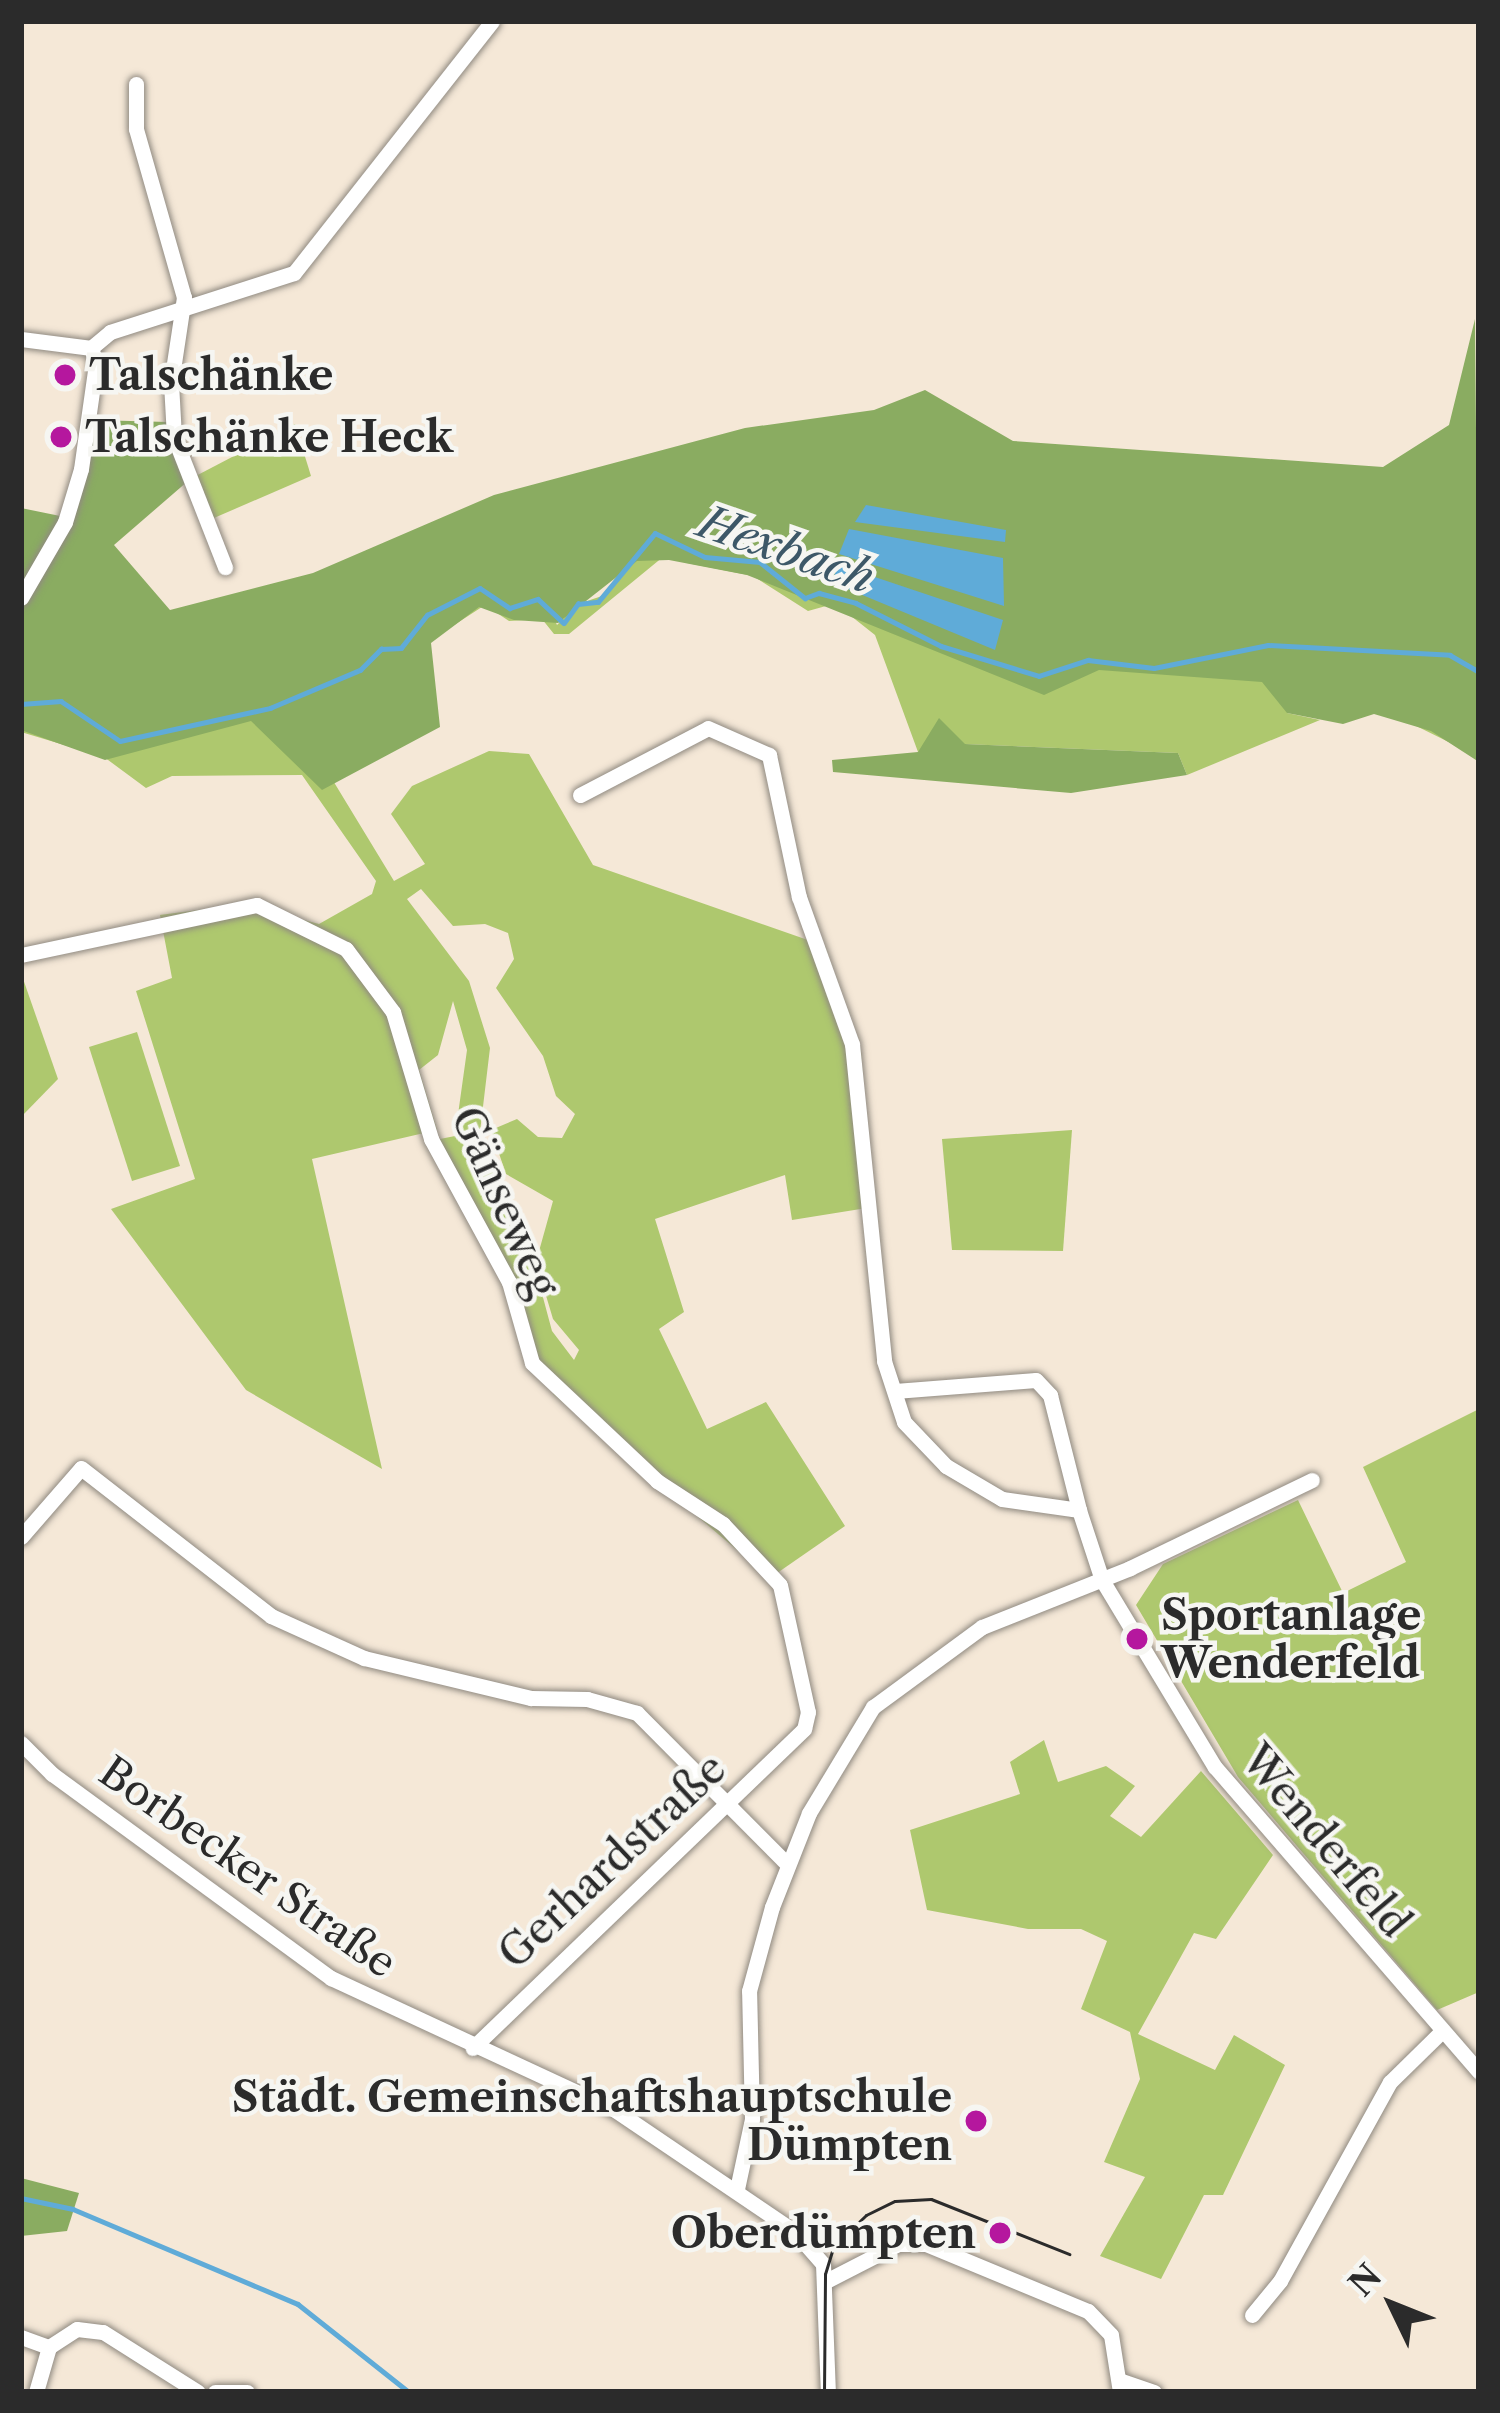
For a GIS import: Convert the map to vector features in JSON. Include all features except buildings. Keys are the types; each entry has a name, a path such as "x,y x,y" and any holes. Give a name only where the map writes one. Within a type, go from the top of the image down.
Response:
{"street":[{"path":"21,339 91,348 110,332 294,273 492,21"},
{"path":"136,84 136,129 183,290 171,421 225,567"},
{"path":"21,598 65,522 81,469 94,382 91,348"},
{"path":"580,795 708,728 769,755 794,880 852,1044 884,1360 904,1422 946,1466 1002,1499 1046,1511 1079,1510"},
{"name":"Gänseweg","path":"21,955 257,905 323,932 356,958 393,1012 431,1138 509,1282 532,1363 657,1481 772,1568 788,1605 808,1712 804,1729"},
{"name":"Wenderfeld","path":"896,1391 1036,1380 1050,1395 1102,1580 1215,1767 1479,2072"},
{"path":"21,1537 81,1468 271,1616 364,1658 637,1713 785,1862"},
{"path":"737,2189 752,2119 749,1991 785,1862 856,1729 906,1677 982,1627 1102,1580 1312,1480"},
{"name":"Gerhardstraße","path":"472,2048 804,1729"},
{"name":"Borbecker Straße","path":"21,1743 71,1788 331,1978 472,2048 615,2110 737,2189 809,2245 826,2281"},
{"path":"1252,2315 1280,2281 1390,2082 1442,2031"},
{"path":"828,2392 826,2281 898,2244 926,2244 1088,2312 1111,2335 1121,2386 1154,2392"},
{"path":"36,2392 49,2347 77,2330 103,2332 198,2392"},
{"path":"21,2337 49,2347"},
{"path":"215,2392 247,2392"}],"green space":[{"path":"1475,319 1479,762 1431,731 1374,714 1343,724 1287,713 1262,682 1099,670 1044,695 747,575 669,560 637,561 558,623 514,620 479,607 431,643 440,727 322,790 251,721 105,760 21,730 21,508 65,517 92,420 168,422 188,481 114,545 170,610 313,573 494,495 745,428 874,410 925,390 1013,441 1383,467 1449,425"},
{"path":"295,424 311,476 207,521 190,479"},
{"path":"644,543 1078,667 1479,671 1479,757 1394,715 1305,698 1287,713 1320,720 1187,775 1178,753 964,744 918,752 875,635 851,616 826,606 808,611 753,576 687,563 669,552 569,634 554,634 542,619 509,621 485,605 431,640 332,779 394,881 425,864 391,814 412,786 489,751 529,754 593,865 825,946 861,1051 873,1207 792,1220 785,1175 655,1219 684,1312 659,1329 707,1429 766,1402 845,1526 770,1578 553,1394 558,1385 540,1362 435,1140 455,1136 467,1050 453,1001 438,1055 419,1070 437,1130 312,1159 382,1469 246,1390 111,1209 195,1179 136,991 172,978 160,915 244,904 319,924 372,894 376,881 302,775 172,776 146,788 104,757 21,732 21,713 454,599 552,614 557,625 578,604 602,596","holes":["421,889 453,926 485,924 508,933 514,959 496,988 543,1056 556,1096 575,1114 562,1138 538,1137 517,1119 491,1130 506,1174 553,1201 536,1262 553,1319 579,1350 574,1360 552,1331 522,1219 479,1140 490,1048 469,981 407,899"]},
{"path":"939,718 965,744 1178,753 1187,775 1071,793 833,772 832,760 918,752"},
{"path":"21,973 58,1079 21,1117"},
{"path":"137,1032 180,1166 132,1181 89,1047"},
{"path":"1072,1130 1063,1251 952,1250 942,1139"},
{"path":"1479,1409 1479,1992 1437,2010 1238,1777 1136,1605 1163,1564 1298,1500 1343,1593 1406,1562 1363,1467"},
{"path":"1044,1740 1058,1782 1106,1766 1135,1786 1110,1816 1141,1837 1201,1771 1273,1855 1216,1939 1194,1933 1138,2034 1215,2070 1234,2035 1285,2065 1223,2195 1204,2195 1161,2279 1100,2256 1145,2177 1104,2162 1140,2079 1130,2032 1081,2009 1107,1941 1081,1929 1028,1929 927,1910 910,1830 1020,1794 1010,1762"},
{"path":"21,2178 79,2193 67,2231 21,2236"}],"water":[{"path":"866,505 1006,530 1005,542 855,522"},
{"path":"849,529 1003,558 1004,606 839,554"},
{"path":"839,565 1003,620 995,650 831,582"}],"waterway":[{"name":"Hexbach","path":"21,704 61,701 120,741 270,708 360,670 381,649 401,648 427,615 480,588 510,608 538,599 564,623 578,604 598,602 655,533 705,557 760,562 805,598 819,593 856,603 941,646 1039,676 1088,660 1154,668 1268,645 1450,655 1479,672"},
{"path":"21,2198 73,2209 298,2304 409,2392"}],"tram line":[{"path":"824,2392 825,2274 833,2247 866,2215 895,2201 931,2199 1069,2254"}],"place":[{"name":"Talschänke","path":"65,375"},
{"name":"Talschänke Heck","path":"61,437"},
{"name":"Sportanlage Wenderfeld","path":"1137,1639"},
{"name":"Städt. Gemeinschaftshauptschule Dümpten","path":"976,2121"},
{"name":"Oberdümpten","path":"1000,2233"}]}
